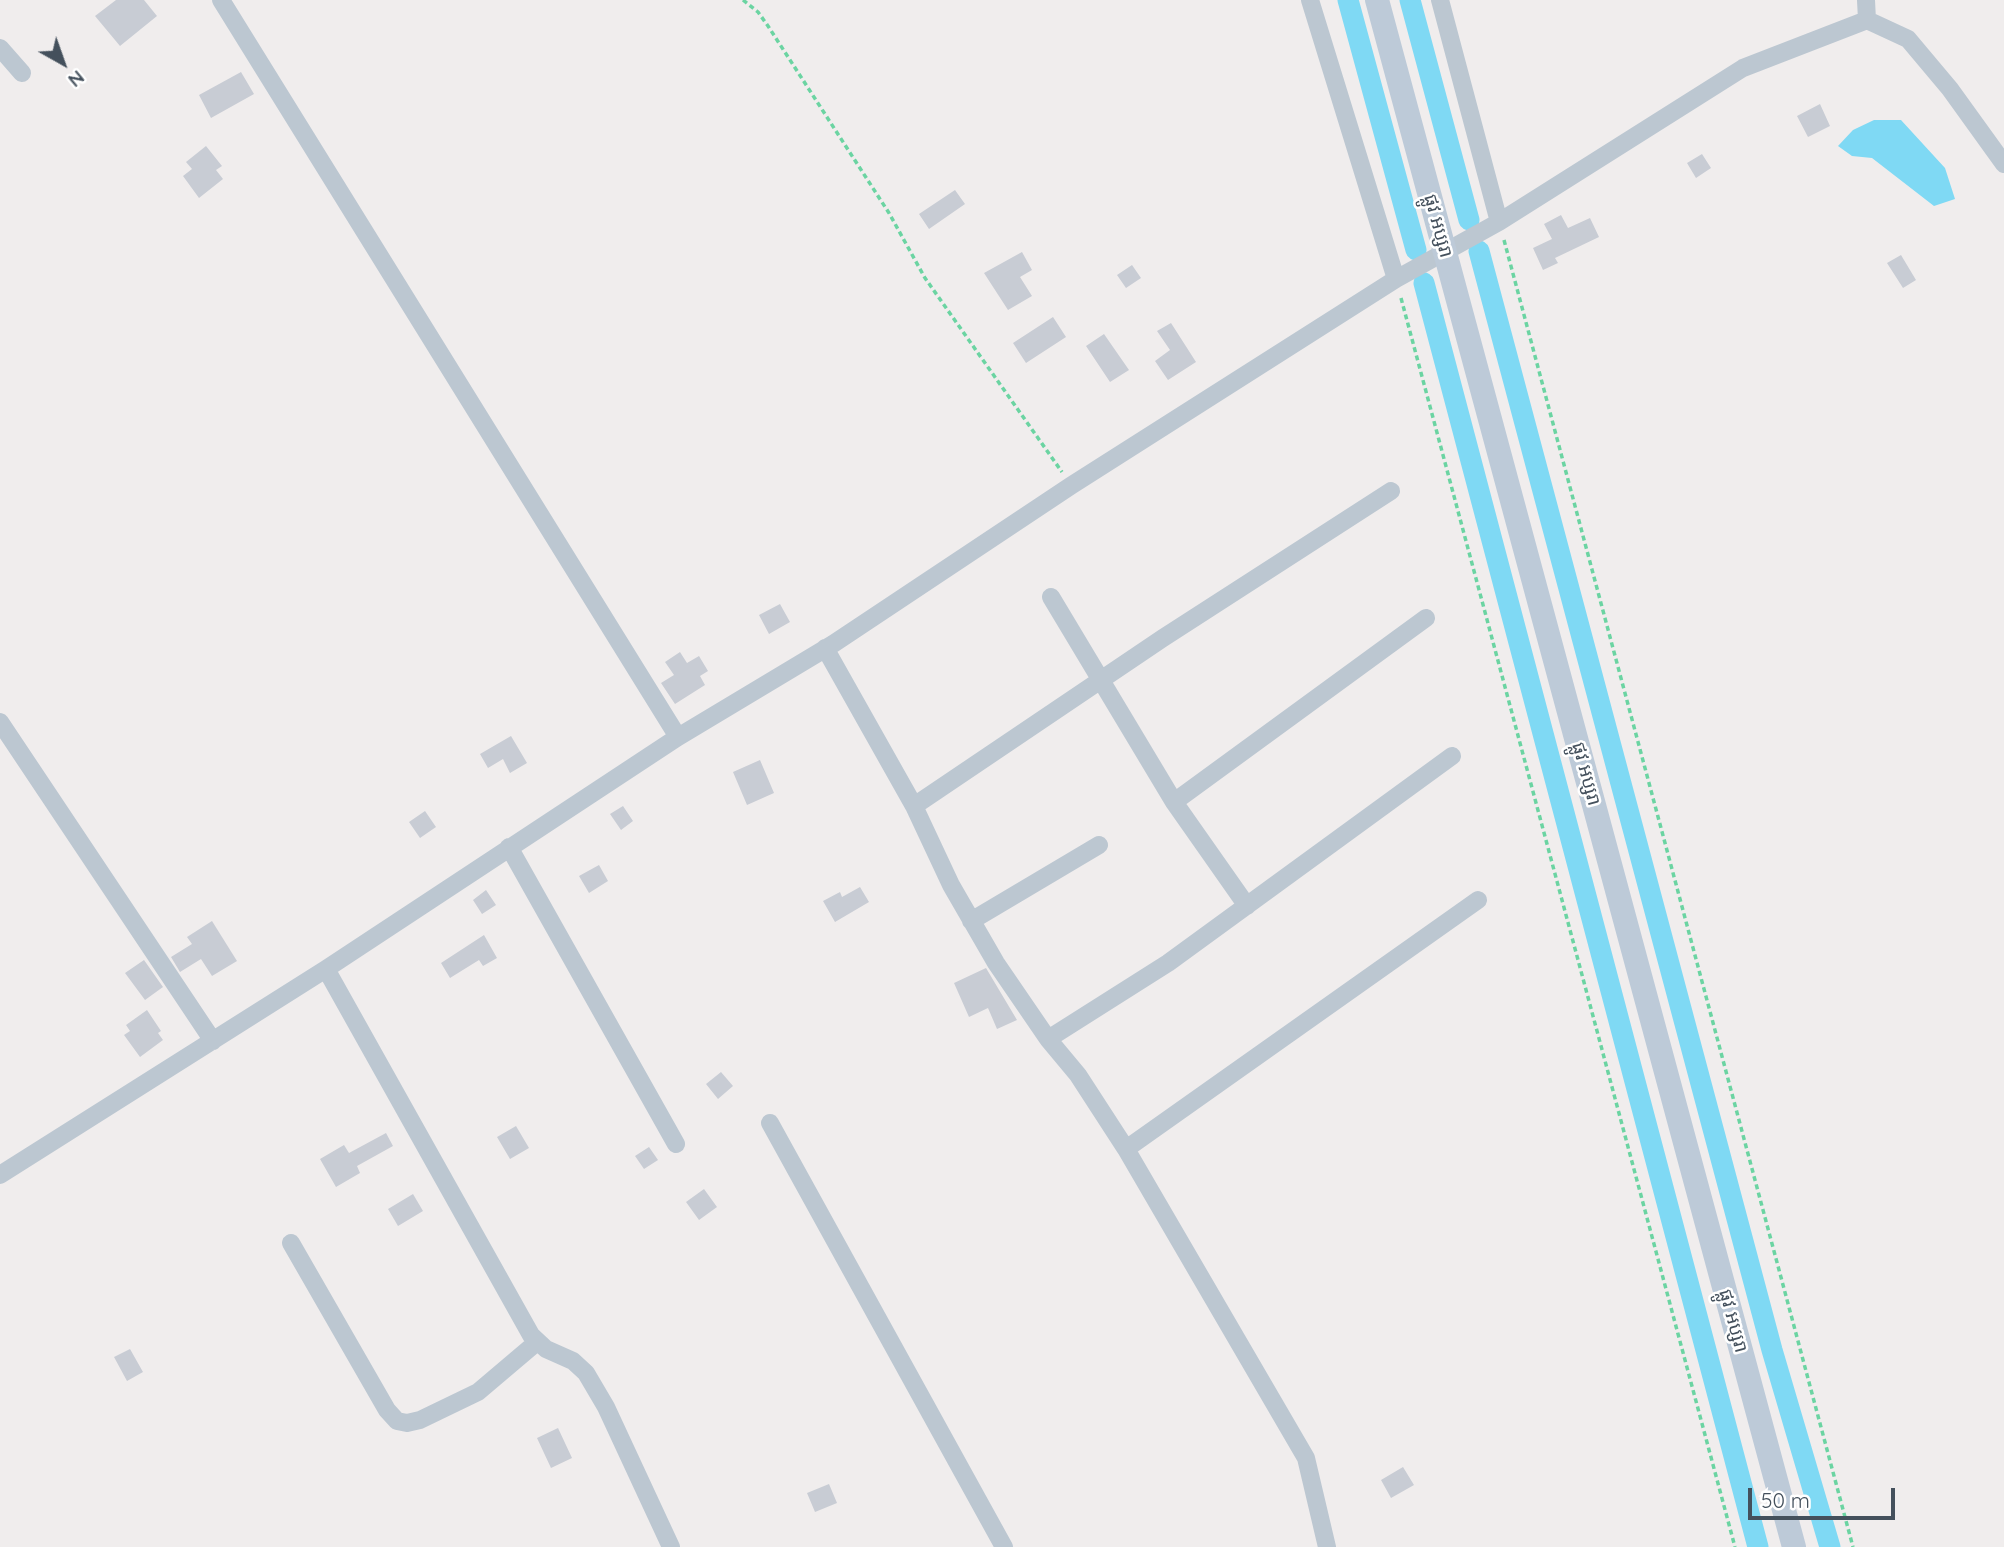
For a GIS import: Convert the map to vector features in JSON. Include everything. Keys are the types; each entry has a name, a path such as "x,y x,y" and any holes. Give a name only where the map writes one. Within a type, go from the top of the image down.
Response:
{"street":[{"path":"221,0 678,737"},
{"path":"1310,0 1396,279"},
{"name":"ផ្លូវ អប្សរា","path":"1377,0 1794,1547"},
{"path":"1440,0 1499,222"},
{"path":"1866,0 1867,20"},
{"path":"0,1175 214,1041 678,737 825,648 1072,485 1396,279 1499,222 1743,68 1867,20 1908,39 2004,164"},
{"path":"0,48 22,73"},
{"path":"1980,130 2004,142"},
{"path":"914,806 1100,680 1391,491"},
{"path":"1051,597 1174,802 1247,906"},
{"path":"1174,802 1426,618"},
{"path":"825,648 914,806 971,921 1048,1039 1078,1076 1126,1149 1306,1458 1327,1547"},
{"path":"0,722 214,1041"},
{"path":"1048,1039 1168,963 1452,756"},
{"path":"971,921 1099,845"},
{"path":"509,847 676,1144"},
{"path":"1126,1149 1478,900"},
{"path":"326,969 537,1342 573,1361 586,1373 606,1407 671,1547"},
{"path":"770,1123 1004,1547"},
{"path":"291,1243 387,1410 397,1421 407,1423 420,1420 478,1392 537,1342"}],"path":[{"path":"743,0 763,19 889,213 925,278 1072,485"},
{"path":"1499,222 1853,1547"},
{"path":"1396,279 1735,1547"}],"water":[{"path":"1874,120 1901,120 1945,168 1955,199 1934,206 1872,158 1852,156 1838,146 1853,130"}],"building":[{"path":"116,0 144,0 157,16 120,46 95,16"},
{"path":"241,72 254,94 211,118 199,95"},
{"path":"1820,104 1830,126 1808,137 1797,116"},
{"path":"206,146 222,166 216,170 223,179 199,198 183,176 192,169 186,162"},
{"path":"1702,154 1711,168 1696,178 1687,163"},
{"path":"955,190 965,204 929,229 919,214"},
{"path":"1561,215 1568,228 1590,218 1599,237 1555,258 1558,263 1543,270 1533,248 1552,239 1544,224"},
{"path":"1022,252 1032,270 1020,277 1032,296 1008,310 984,273"},
{"path":"1901,255 1916,280 1903,288 1887,263"},
{"path":"1132,265 1141,278 1126,288 1117,275"},
{"path":"1053,317 1066,337 1026,363 1013,343"},
{"path":"1171,323 1196,362 1168,380 1155,361 1170,350 1157,331"},
{"path":"1104,334 1129,370 1110,382 1086,346"},
{"path":"780,604 790,622 769,634 759,615"},
{"path":"680,652 687,663 699,656 708,671 700,676 705,685 675,704 661,683 674,675 665,662"},
{"path":"511,736 527,763 510,773 503,759 488,768 480,754"},
{"path":"760,760 774,793 747,805 733,772"},
{"path":"623,806 633,821 621,830 610,814"},
{"path":"425,811 436,827 420,838 409,822"},
{"path":"599,865 608,881 589,893 579,876"},
{"path":"860,887 869,902 835,922 823,901 840,892 842,897"},
{"path":"486,890 496,905 482,914 473,900"},
{"path":"212,921 237,961 212,976 201,959 180,972 171,957 192,944 187,937"},
{"path":"484,935 497,958 483,966 479,960 450,978 441,963"},
{"path":"144,960 163,987 145,1000 125,973"},
{"path":"986,968 1017,1020 997,1029 988,1008 969,1017 954,983"},
{"path":"147,1010 161,1031 158,1033 163,1040 140,1057 124,1035 130,1031 126,1025"},
{"path":"721,1072 733,1086 718,1099 706,1084"},
{"path":"516,1126 529,1148 510,1159 497,1137"},
{"path":"386,1133 393,1146 357,1166 360,1173 336,1187 320,1159 344,1145 349,1153"},
{"path":"649,1147 658,1160 644,1169 635,1156"},
{"path":"704,1189 717,1207 699,1220 686,1202"},
{"path":"413,1194 423,1211 398,1226 388,1209"},
{"path":"130,1349 143,1372 127,1381 114,1357"},
{"path":"558,1428 572,1458 551,1468 537,1438"},
{"path":"1403,1467 1414,1485 1391,1498 1381,1480"},
{"path":"829,1484 837,1503 815,1512 807,1493"}],"waterway":[{"path":"1348,0 1416,250"},
{"path":"1410,0 1469,220"},
{"path":"1479,251 1772,1350 1830,1547"},
{"path":"1424,283 1758,1547"}]}
